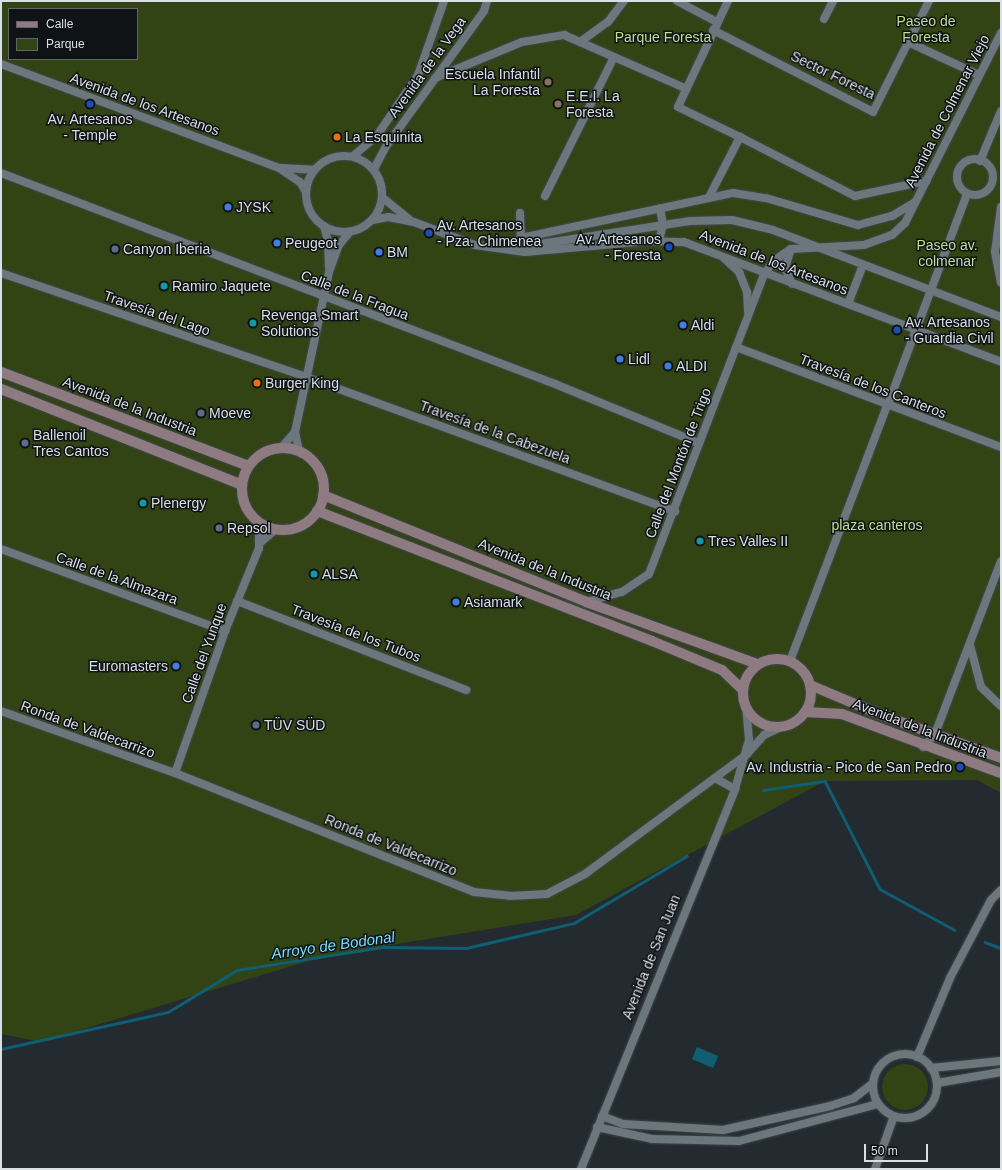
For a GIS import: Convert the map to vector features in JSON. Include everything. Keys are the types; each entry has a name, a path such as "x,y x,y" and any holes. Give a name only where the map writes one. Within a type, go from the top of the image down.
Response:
{"street":[{"name":"Avenida de la Vega","path":"353,156 376,136 418,75 444,1"},
{"name":"Avenida de la Vega","path":"374,169 387,145 484,11 487,1"},
{"path":"580,42 608,22 624,1"},
{"path":"677,1 715,26"},
{"path":"728,1 678,107 855,196 926,181"},
{"path":"824,19 833,1"},
{"name":"Sector Foresta","path":"715,26 873,112 929,1"},
{"name":"Avenida de Colmenar Viejo","path":"814,246 864,245 886,238 905,223 1001,33"},
{"path":"435,78 522,42 564,35 687,89"},
{"path":"908,42 980,75"},
{"path":"545,196 614,57"},
{"name":"Avenida de los Artesanos","path":"1,64 279,168 300,182 306,192"},
{"path":"980,160 1001,111"},
{"path":"709,197 740,137"},
{"path":"299,451 295,432 329,272 339,245 350,232 373,220 383,198 374,169 353,156 332,158 314,170 306,192 310,212 324,226 328,241 329,272"},
{"path":"980,160 989,167 991,184 984,193 968,194 958,184 958,171 967,161 980,160"},
{"name":"Avenida de los Artesanos","path":"279,168 314,170"},
{"name":"Calle de la Fragua","path":"1,173 699,443"},
{"path":"504,249 521,238 733,193 753,195 858,225 892,216 916,202"},
{"path":"790,661 968,194"},
{"name":"Avenida de los Artesanos","path":"383,198 414,222"},
{"path":"658,240 663,225 660,208"},
{"path":"1001,208 995,252 1001,282"},
{"path":"520,213 521,238"},
{"name":"Avenida de los Artesanos","path":"373,220 388,217 414,222 475,245 525,252 658,240 684,242 720,253 764,274 916,329 1001,362"},
{"name":"Avenida de los Artesanos","path":"504,249 663,225 732,220 814,246 1001,318"},
{"path":"324,226 350,232"},
{"path":"792,284 785,268 791,249 814,246"},
{"name":"Calle del Montón de Trigo","path":"586,602 622,592 649,574 675,511 699,443 764,274 775,260 791,249"},
{"path":"720,253 739,272 747,292 749,315"},
{"path":"848,304 863,265"},
{"name":"Travesía del Lago","path":"1,273 306,377"},
{"name":"Travesía de los Canteros","path":"736,347 888,403 1001,447"},
{"name":"Avenida de la Industria","path":"1,372 248,466"},
{"name":"Travesía de la Cabezuela","path":"306,377 675,511"},
{"path":"1,389 242,485"},
{"path":"281,448 299,451 318,469 323,495 317,511 299,526 276,529 259,522 243,499 242,485 248,466 257,457 281,448 295,432"},
{"name":"Avenida de la Industria","path":"323,495 586,602 757,664"},
{"name":"Avenida de la Industria","path":"317,511 722,670 742,689"},
{"name":"Calle del Yunque","path":"259,522 261,542"},
{"name":"Calle del Yunque","path":"175,773 225,631 261,542 276,529"},
{"name":"Calle de la Almazara","path":"1,549 225,631"},
{"path":"923,747 935,734 1001,561"},
{"name":"Travesía de los Tubos","path":"237,601 466,690"},
{"path":"970,643 980,687 1001,706"},
{"path":"746,708 761,723 783,726 805,712 810,685 803,670 790,661 773,659 757,664 745,680 742,689 749,732 747,754"},
{"name":"Avenida de la Industria","path":"810,685 1001,758"},
{"name":"Ronda de Valdecarrizo","path":"1,711 175,773 474,892 510,896 547,894 585,874 747,754 764,735 783,726"},
{"name":"Avenida de la Industria","path":"805,712 842,714 923,747 1001,773"},
{"name":"Avenida de San Juan","path":"581,1169 728,805 747,754"},
{"path":"715,778 734,789"},
{"path":"917,1057 950,978 991,900 1001,890"},
{"path":"907,1055 917,1057 931,1068 937,1083 932,1104 925,1112 910,1117 894,1116 878,1104 873,1083 876,1074 889,1059 907,1055"},
{"path":"931,1068 1001,1061"},
{"path":"937,1083 1001,1072"},
{"path":"602,1116 623,1124 723,1130 830,1106 854,1098 873,1083"},
{"path":"597,1127 652,1139 739,1141 878,1104"},
{"path":"875,1169 894,1116"}],"green space":[{"path":"1,1 1001,1 1001,793 977,780 825,781 576,915 328,955 41,1042 1,1034"},
{"path":"910,1064 914,1065 924,1074 927,1078 927,1096 918,1106 910,1110 900,1110 892,1106 883,1096 882,1082 886,1074 896,1065"}],"water":[{"path":"697,1047 718,1056 713,1068 692,1059"}],"waterway":[{"name":"Arroyo de Bodonal","path":"763,790 825,781 880,889 955,930"},
{"name":"Arroyo de Bodonal","path":"1,1049 168,1012 237,970 383,947 466,948 574,923 687,856"},
{"name":"Arroyo de Bodonal","path":"985,942 1001,948"}],"place":[{"name":"Escuela Infantil La Foresta","path":"548,82"},
{"name":"Av. Artesanos - Temple","path":"90,104"},
{"name":"E.E.I. La Foresta","path":"558,104"},
{"name":"La Esquinita","path":"337,137"},
{"name":"JYSK","path":"228,207"},
{"name":"Av. Artesanos - Pza. Chimenea","path":"429,233"},
{"name":"Peugeot","path":"277,243"},
{"name":"Av. Artesanos - Foresta","path":"669,247"},
{"name":"Canyon Iberia","path":"115,249"},
{"name":"BM","path":"379,252"},
{"name":"Ramiro Jaquete","path":"164,286"},
{"name":"Revenga Smart Solutions","path":"253,323"},
{"name":"Aldi","path":"683,325"},
{"name":"Av. Artesanos - Guardia Civil","path":"897,330"},
{"name":"Lidl","path":"620,359"},
{"name":"ALDI","path":"668,366"},
{"name":"Burger King","path":"257,383"},
{"name":"Moeve","path":"201,413"},
{"name":"Ballenoil Tres Cantos","path":"25,443"},
{"name":"Plenergy","path":"143,503"},
{"name":"Repsol","path":"219,528"},
{"name":"Tres Valles II","path":"700,541"},
{"name":"ALSA","path":"314,574"},
{"name":"Asiamark","path":"456,602"},
{"name":"Euromasters","path":"176,666"},
{"name":"TÜV SÜD","path":"256,725"},
{"name":"Av. Industria - Pico de San Pedro","path":"960,767"}],"park label":[{"name":"Paseo de Foresta","path":"926,30"},
{"name":"Parque Foresta","path":"663,37"},
{"name":"Paseo av. colmenar","path":"947,254"},
{"name":"plaza canteros","path":"877,525"}]}
